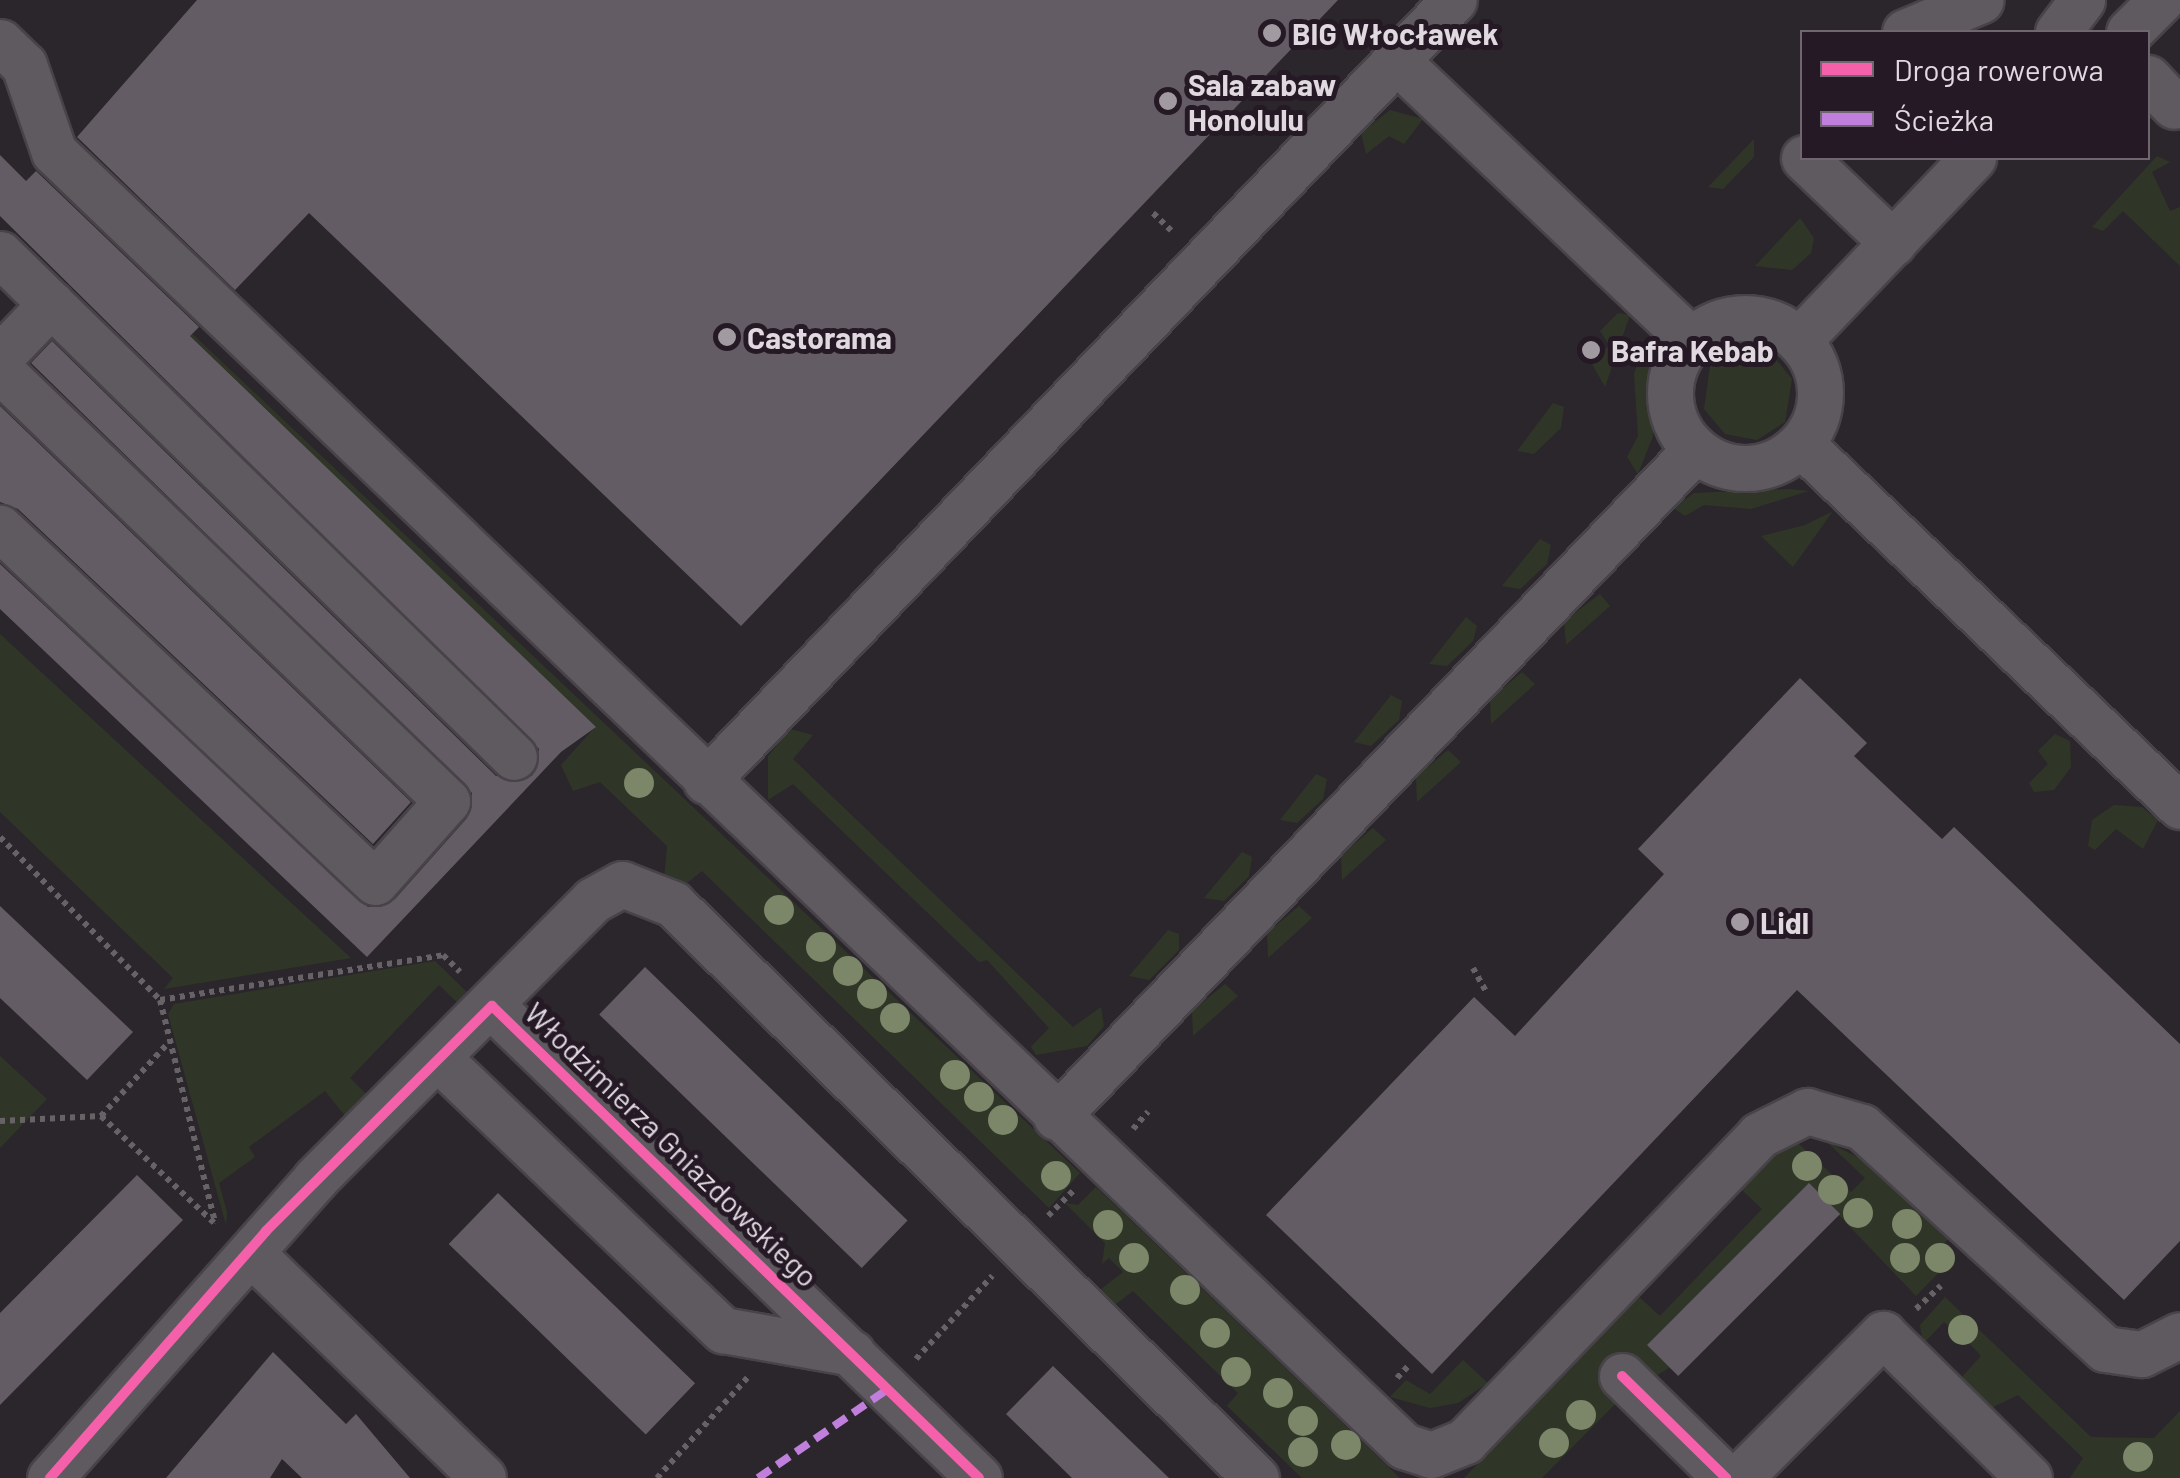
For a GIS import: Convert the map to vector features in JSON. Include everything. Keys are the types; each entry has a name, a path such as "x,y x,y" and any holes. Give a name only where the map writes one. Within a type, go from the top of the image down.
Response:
{"street":[{"path":"706,781 1454,0"},
{"path":"1898,30 1899,0"},
{"path":"1911,30 1981,0"},
{"path":"2060,30 2082,0"},
{"path":"2131,30 2162,0"},
{"path":"0,42 24,65 54,152 1365,1412 1422,1454 1465,1440 1760,1134 1807,1111 1862,1126 2106,1348 2142,1354 2180,1335"},
{"path":"1396,60 1691,340"},
{"path":"1806,160 1893,242"},
{"path":"1800,340 1972,160"},
{"path":"0,254 514,757"},
{"path":"0,357 52,304"},
{"path":"1733,318 1758,318 1800,340 1820,400 1801,444 1750,469 1695,450 1679,431 1670,383 1691,340 1733,318"},
{"path":"0,370 446,801 375,882 0,528"},
{"path":"1801,444 2180,806"},
{"path":"1056,1117 1695,450"},
{"path":"492,1006 606,890 636,884 673,904 1256,1478"},
{"name":"Włodzimierza Gniazdowskiego","path":"50,1478 251,1253 492,1006 979,1478"},
{"path":"439,1059 723,1330 852,1353"},
{"path":"251,1253 483,1478"},
{"path":"1739,1478 1883,1334 2029,1478"},
{"path":"1622,1376 1726,1478"}],"path":[{"path":"0,837 160,1000 215,1224"},
{"path":"160,1000 443,955 492,1006"},
{"path":"1473,968 1487,993"},
{"path":"0,1121 101,1116 170,1041"},
{"path":"101,1116 251,1253"},
{"path":"888,1389 1022,1245"},
{"path":"657,1478 758,1366"}],"green space":[{"path":"1390,110 1423,119 1404,144 1389,136 1366,154 1361,133"},
{"path":"1754,139 1754,157 1723,189 1708,187"},
{"path":"0,152 1080,1173 1049,1208 702,871 682,887 664,880 667,846 600,782 573,791 561,765 595,727"},
{"path":"2157,156 2170,162 2152,172 2170,211 2180,207 2180,266 2123,211 2103,231 2092,227"},
{"path":"1800,218 1814,238 1811,253 1792,270 1755,266"},
{"path":"1618,313 1630,315 1605,387 1592,364 1609,345 1600,331"},
{"path":"1647,339 1653,436 1638,474 1627,457 1638,436 1634,374"},
{"path":"1739,348 1771,353 1792,379 1785,422 1757,440 1725,434 1704,409 1710,366"},
{"path":"1553,403 1564,407 1561,428 1534,454 1517,451"},
{"path":"1809,491 1751,509 1704,505 1685,516 1673,508 1694,493"},
{"path":"1833,511 1793,567 1761,536 1805,525"},
{"path":"1540,539 1551,545 1547,564 1520,589 1502,586"},
{"path":"1600,594 1610,606 1566,645 1564,621"},
{"path":"1466,617 1477,626 1473,641 1447,666 1429,664"},
{"path":"0,634 351,958 164,989 173,978 0,812"},
{"path":"1522,672 1535,684 1491,724 1490,699"},
{"path":"1391,695 1402,701 1399,720 1371,746 1354,742"},
{"path":"790,729 813,735 793,759 1073,1027 1101,1007 1104,1026 1087,1046 1036,1055 1031,1047 1049,1028 987,960 979,962 793,784 768,800 768,756"},
{"path":"2055,734 2070,741 2071,767 2054,790 2034,792 2029,783 2048,764 2038,751"},
{"path":"1448,750 1461,762 1417,802 1416,777"},
{"path":"1316,774 1327,779 1323,799 1297,823 1280,820"},
{"path":"2114,805 2142,807 2158,820 2143,849 2116,829 2095,850 2088,846 2092,820"},
{"path":"1373,828 1386,840 1342,880 1341,855"},
{"path":"1242,852 1252,857 1249,876 1224,901 1204,898"},
{"path":"1299,906 1312,918 1268,958 1267,933"},
{"path":"1168,930 1179,934 1179,950 1149,980 1129,976"},
{"path":"435,961 473,998 460,1005 439,985 350,1078 370,1098 352,1124 325,1091 249,1147 255,1157 219,1183 227,1212 226,1225 168,1014 174,1004"},
{"path":"1225,984 1238,996 1193,1036 1192,1011"},
{"path":"0,1056 47,1099 0,1148"},
{"path":"1827,1142 1870,1163 1948,1239 1939,1250 1951,1260 1916,1296 1809,1184 1650,1347 1670,1367 1620,1399 1542,1478 1464,1478 1638,1296 1660,1316 1762,1209 1740,1188 1768,1159 1798,1143 1851,1192 1865,1178"},
{"path":"1096,1187 1400,1478 1302,1478 1227,1406 1238,1393 1133,1291 1112,1307 1092,1296 1123,1272 1109,1258 1102,1264 1105,1243 1065,1203 1078,1205"},
{"path":"1945,1297 2091,1437 2154,1438 2180,1411 2180,1478 2070,1478 2083,1458 2018,1395 1993,1407 1959,1380 1981,1356 1972,1346 1944,1322 1923,1344 1920,1325"},
{"path":"1463,1360 1488,1383 1458,1403 1430,1408 1390,1397 1406,1380 1430,1394"}],"building":[{"name":"Castorama","path":"197,0 1338,0 741,626 309,213 235,290 77,137"},
{"path":"0,155 26,181 36,171 199,327 190,336 596,727 561,752 367,957 0,609 0,564 368,907 395,899 467,818 472,793 31,363 52,341 496,776 532,776 539,749 0,216"},
{"path":"0,406 411,802 373,844 18,509 0,502"},
{"path":"1800,678 1867,743 1854,756 1942,839 1954,827 2180,1044 2180,1241 2124,1300 1797,990 1432,1374 1266,1215 1474,997 1515,1036 1664,874 1638,849"},
{"path":"0,906 133,1032 87,1080 0,998"},
{"path":"645,967 908,1221 862,1268 599,1014"},
{"path":"137,1175 183,1220 0,1405 0,1313"},
{"path":"1809,1183 1840,1214 1678,1376 1647,1345"},
{"path":"498,1193 695,1383 646,1434 449,1244"},
{"path":"273,1352 346,1424 356,1414 410,1478 302,1478 282,1459 270,1478 166,1478"},
{"path":"1053,1366 1169,1478 1072,1478 1006,1414"}],"marked path":[{"path":"758,1478 888,1389"}],"cycle path":[{"path":"50,1478 266,1231 492,1006 979,1478"},
{"path":"1622,1376 1726,1478"}],"place":[{"name":"BIG Włocławek","path":"1272,33"},
{"name":"Sala zabaw Honolulu","path":"1168,101"},
{"name":"Castorama","path":"727,337"},
{"name":"Bafra Kebab","path":"1591,350"},
{"name":"Lidl","path":"1740,922"}]}
